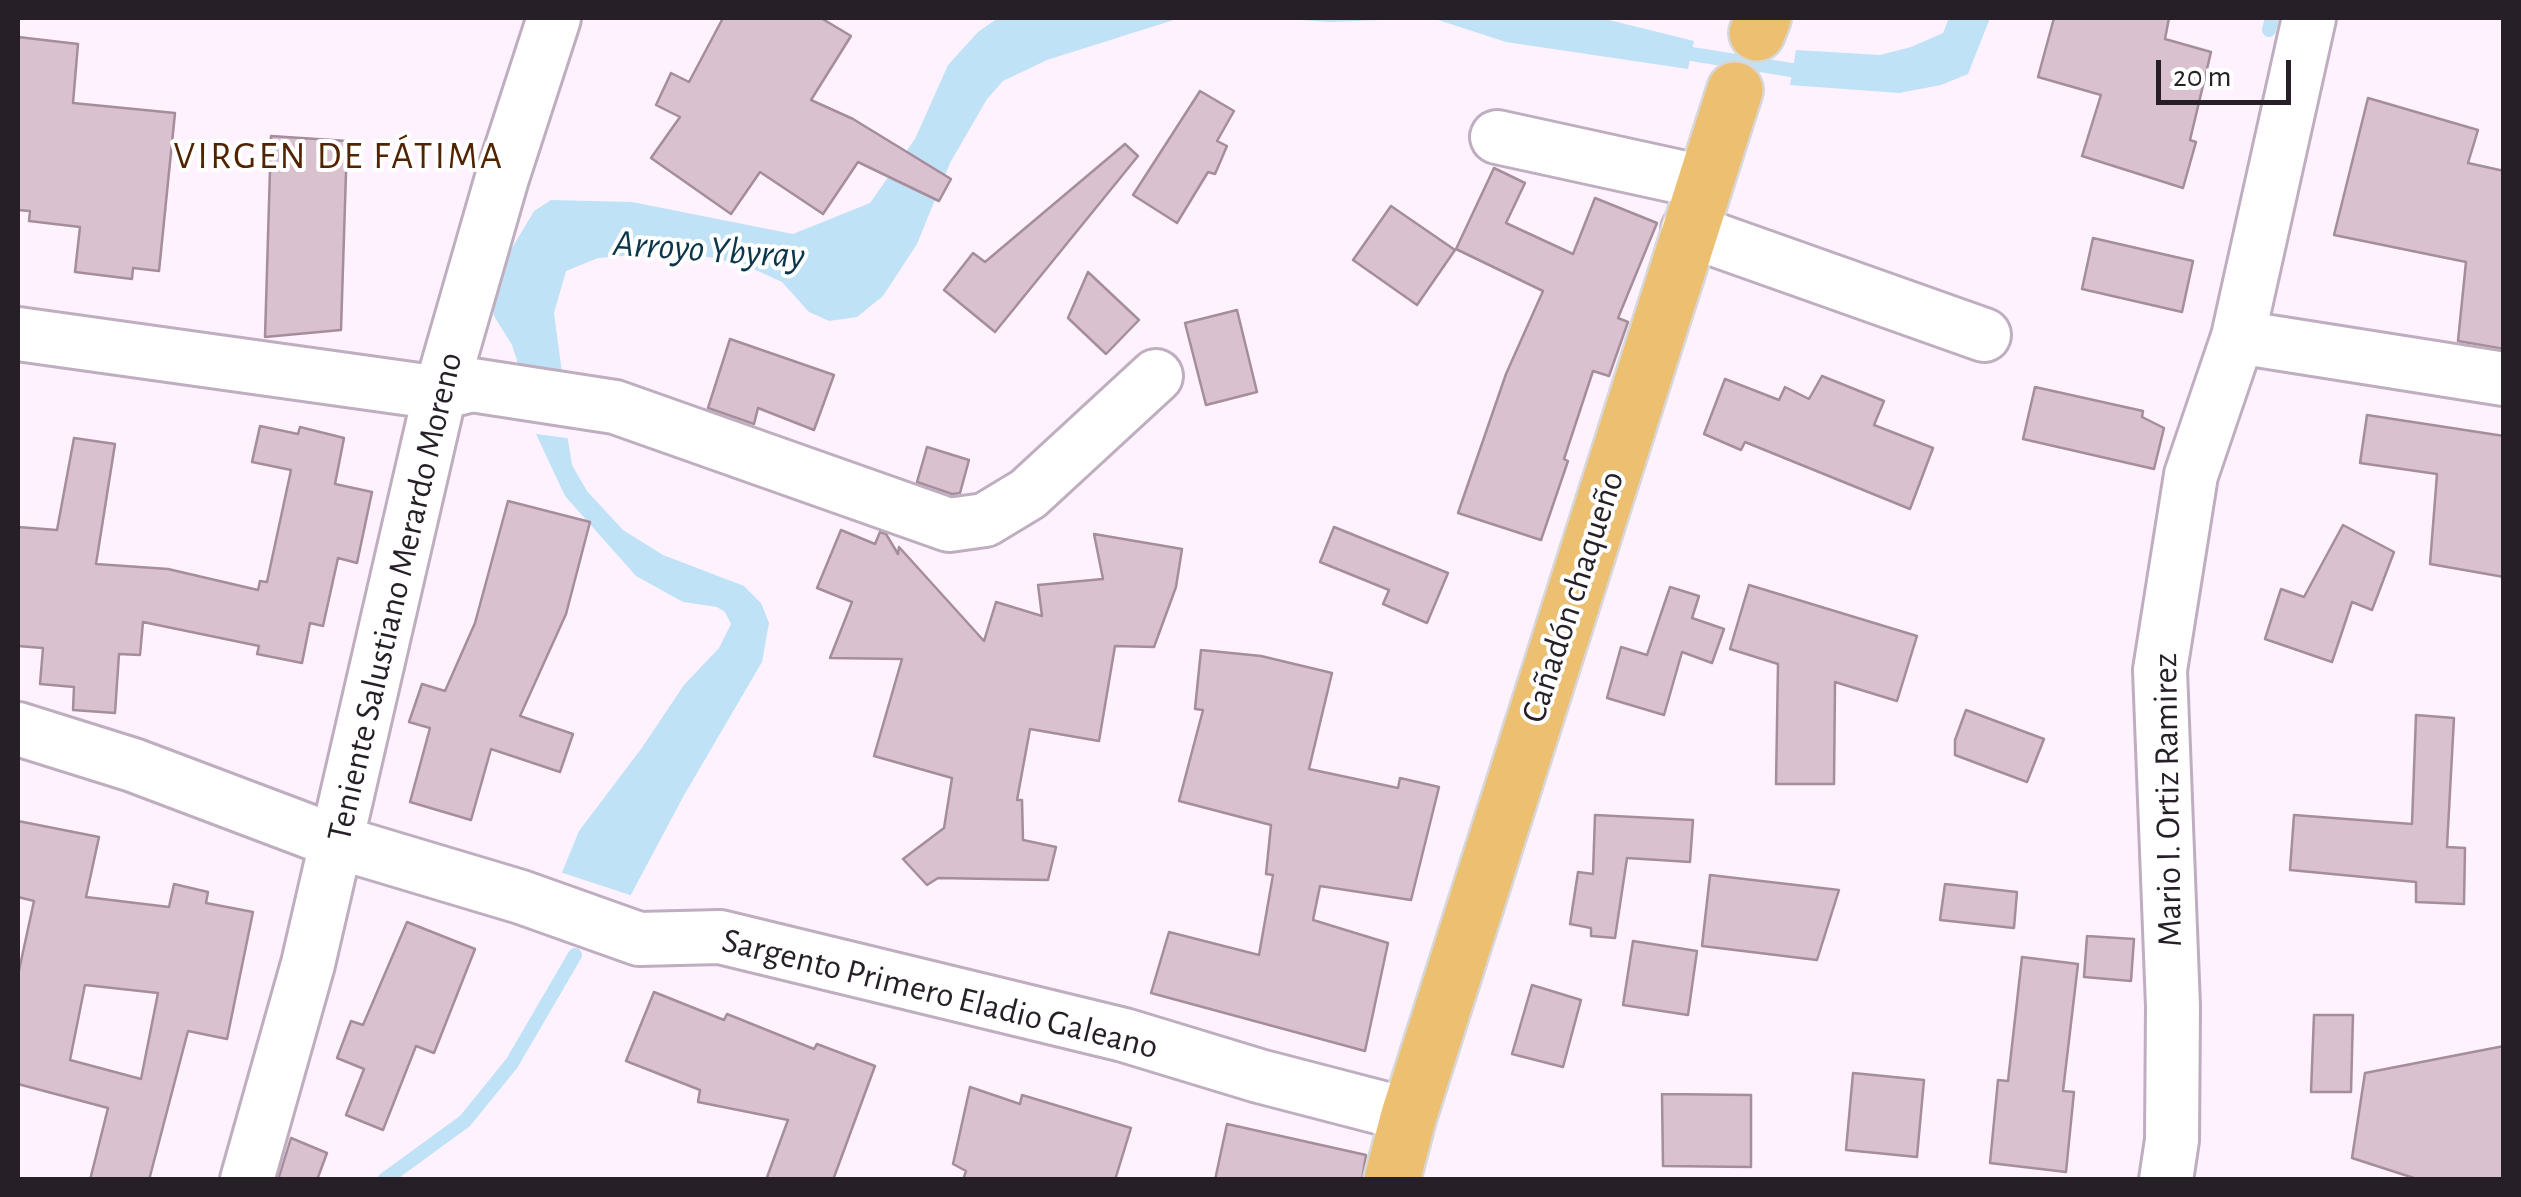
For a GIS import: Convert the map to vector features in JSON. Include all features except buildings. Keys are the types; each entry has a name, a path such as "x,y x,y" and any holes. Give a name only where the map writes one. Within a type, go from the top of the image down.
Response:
{"main road":[{"name":"Cañadón chaqueño","path":"1392,1180 1409,1115 1734,90"}],"street":[{"name":"Teniente Salustiano Merardo Moreno","path":"247,1180 308,964 456,389 502,178 554,18"},
{"name":"Mario I. Ortiz Ramirez","path":"2166,1180 2172,1140 2172,1007 2160,670 2191,476 2238,337 2309,18"},
{"name":"Cañadón chaqueño","path":"1734,90 1760,25"},
{"path":"1497,138 1696,206 1984,335"},
{"path":"18,334 616,406 949,526 985,520 1028,494 1156,376"},
{"path":"2238,337 2504,379"},
{"name":"Sargento Primero Eladio Galeano","path":"18,729 134,766 337,842 521,897 639,939 720,937 1105,1030 1409,1115"}],"water":[{"path":"998,18 1180,18 1047,60 1003,81 987,99 950,163 917,244 883,296 857,317 829,321 809,312 782,282 745,265 680,251 598,258 566,271 554,313 563,380 521,373 512,345 494,316 490,285 534,211 551,200 632,202 793,234 870,203 915,139 948,65 978,32"},
{"path":"1270,18 1430,18 1331,22"},
{"path":"1432,18 1601,18 1694,41 1688,69 1506,42"},
{"path":"1949,18 1990,18 1968,74 1941,85 1899,93 1790,85 1796,50 1880,55 1943,33"},
{"path":"565,421 572,465 587,491 623,530 663,555 744,586 761,603 769,623 762,662 626,904 556,887 579,831 684,685 719,648 731,624 717,607 683,602 636,576 565,496 536,434"}],"pier":[{"path":"526,417 570,419 573,439 530,433"},
{"path":"557,871 636,897 628,909 551,886"}],"waterway":[{"path":"2269,30 2272,18"},
{"name":"Arroyo Ybyray","path":"1673,51 1810,73"},
{"name":"Arroyo Ybyray","path":"384,1180 465,1121 512,1063 575,955"}],"district":[{"name":"VIRGEN DE FÁTIMA","path":"339,157"}]}
